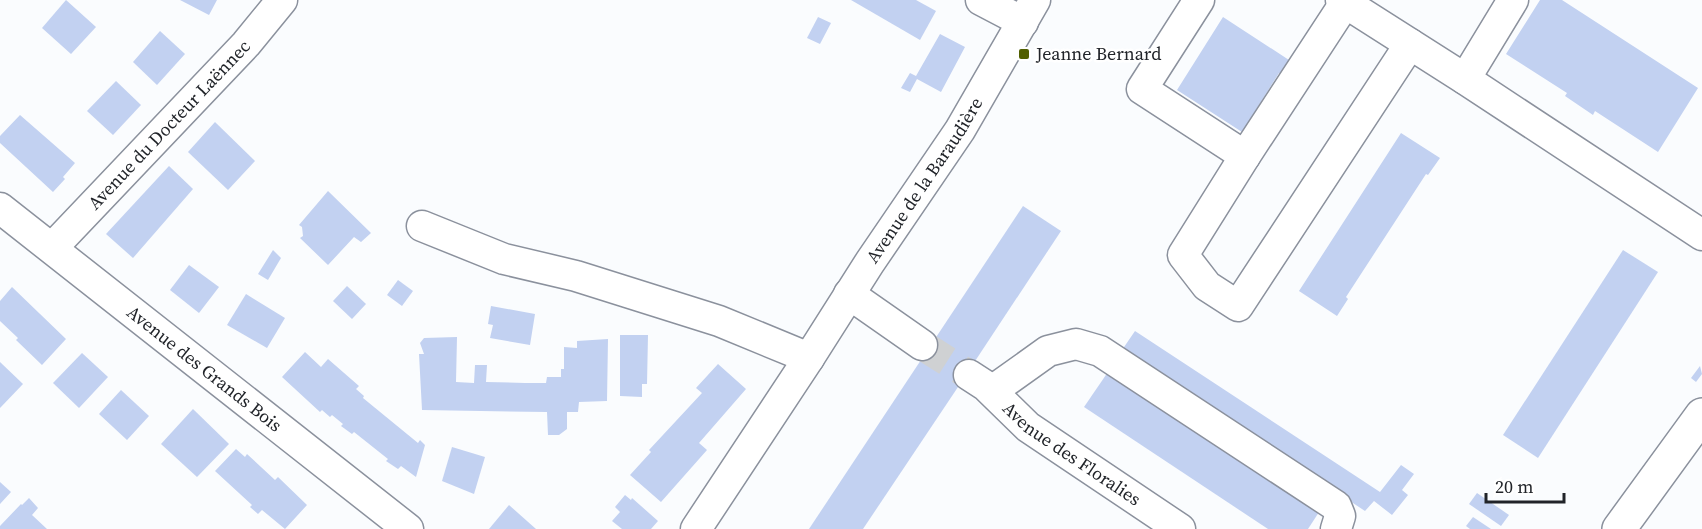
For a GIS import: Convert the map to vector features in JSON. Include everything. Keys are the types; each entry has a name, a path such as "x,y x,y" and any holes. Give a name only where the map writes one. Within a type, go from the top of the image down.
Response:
{"main road":[{"path":"1595,529 1605,525 1618,529 1702,415"}],"street":[{"name":"Avenue du Docteur Laënnec","path":"52,248 246,44 282,0"},
{"path":"981,0 1029,11"},
{"path":"1199,0 1143,88 1245,156"},
{"path":"1465,79 1513,0"},
{"path":"1410,44 1238,306 1207,286 1183,255 1343,2 1410,44 1465,79 1702,236"},
{"name":"Avenue de la Baraudière","path":"696,529 849,294 960,130 1029,11"},
{"name":"Avenue des Grands Bois","path":"2,214 52,248 408,529"},
{"path":"422,226 504,259 576,276 719,321 809,358"},
{"path":"849,294 922,345"},
{"name":"Avenue des Floralies","path":"1180,529 1028,427 980,383 1048,351 1076,344 1100,351 1336,506 1340,516 1336,529"}],"building":[{"path":"66,0 96,27 71,54 42,28"},
{"path":"180,0 217,0 209,15"},
{"path":"851,0 916,0 936,11 920,40"},
{"path":"1540,0 1562,0 1698,88 1658,152 1595,111 1593,115 1565,96 1567,93 1506,54"},
{"path":"818,17 831,23 820,44 807,38"},
{"path":"1223,17 1289,60 1242,132 1177,90"},
{"path":"160,31 185,54 157,85 133,62"},
{"path":"940,34 965,47 941,92 917,79 910,92 901,88 910,73 916,76"},
{"path":"116,81 141,105 113,135 87,111"},
{"path":"20,115 75,163 53,192 0,143 0,136"},
{"path":"215,122 255,161 228,190 188,152"},
{"path":"1401,133 1440,158 1428,175 1426,174 1346,297 1348,299 1337,316 1299,291"},
{"path":"169,166 193,189 133,258 106,234"},
{"path":"328,191 371,233 361,242 354,237 328,265 300,238 303,236 302,227 299,225"},
{"path":"1023,206 1061,231 954,393 863,529 809,529"},
{"path":"273,250 281,258 268,280 258,274"},
{"path":"1623,250 1658,272 1538,458 1503,435"},
{"path":"189,265 219,287 199,313 170,290"},
{"path":"398,280 413,291 402,306 387,295"},
{"path":"347,286 366,304 352,319 333,301"},
{"path":"12,287 66,339 42,365 0,321 0,301"},
{"path":"246,294 285,318 267,348 227,325"},
{"path":"491,306 535,314 530,345 490,338 493,325 488,324"},
{"path":"1135,331 1380,492 1401,465 1414,474 1402,490 1408,495 1392,515 1374,501 1365,511 1122,350"},
{"path":"620,335 648,335 647,384 642,384 642,397 620,396"},
{"path":"457,337 456,382 474,383 475,365 487,365 486,382 546,383 547,377 561,377 561,369 564,369 564,347 577,348 577,341 608,339 607,401 579,402 578,412 567,412 567,429 559,435 548,435 547,412 422,410 419,354 424,354 420,343 424,338"},
{"path":"305,352 321,367 328,359 359,386 356,389 364,396 363,398 418,443 420,440 425,445 416,477 401,466 398,469 386,461 388,459 354,432 352,434 341,426 343,424 332,415 330,417 322,410 320,412 282,377"},
{"path":"82,353 108,377 79,408 53,383"},
{"path":"0,362 23,384 0,408"},
{"path":"718,364 746,389 699,443 707,450 661,502 630,475 651,452 649,450 702,393 696,388"},
{"path":"1700,366 1702,374 1696,382 1691,378"},
{"path":"1110,369 1321,509 1308,529 1268,529 1084,407"},
{"path":"121,390 149,416 127,440 99,414"},
{"path":"193,409 229,444 197,477 161,444"},
{"path":"452,447 485,457 474,494 442,481"},
{"path":"236,449 245,457 247,454 275,480 278,477 307,505 285,529 262,510 258,514 250,507 252,505 215,471"},
{"path":"0,482 11,492 0,504"},
{"path":"1477,493 1509,515 1501,526 1469,504"},
{"path":"625,495 631,500 632,498 658,521 651,529 622,529 612,521 620,512 615,507"},
{"path":"29,498 38,508 32,515 47,529 0,529 0,526"},
{"path":"509,505 536,529 489,529"},
{"path":"1473,517 1491,529 1470,529 1466,526"}],"tunnel":[{"path":"922,345 969,375"}],"place":[{"name":"Jeanne Bernard","path":"1024,54"}]}
